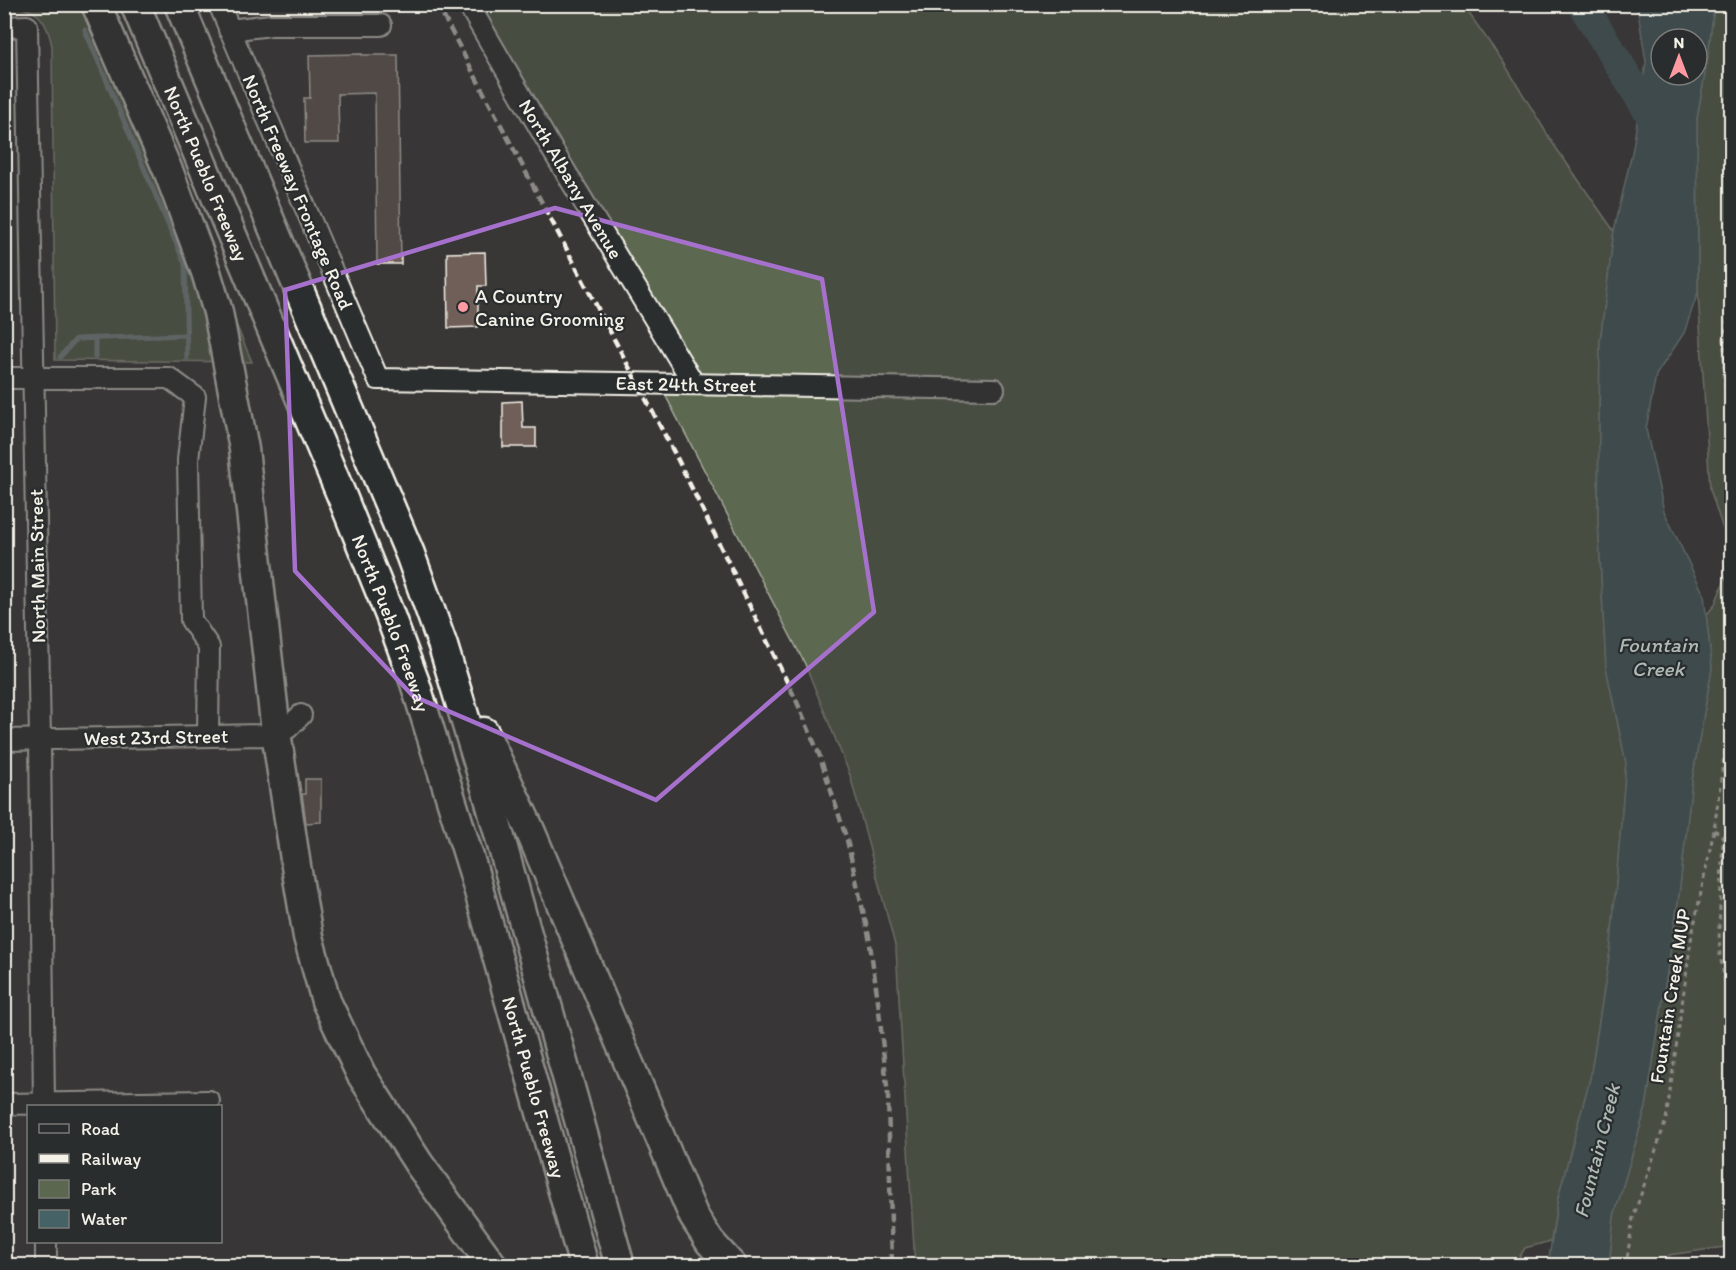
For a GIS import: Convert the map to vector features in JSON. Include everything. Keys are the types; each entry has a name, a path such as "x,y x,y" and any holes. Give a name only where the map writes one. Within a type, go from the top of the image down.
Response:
{"highway":[{"path":"96,4 170,173 218,312 244,449 276,732 308,937 326,1001 361,1074 419,1164 493,1266"},
{"name":"North Pueblo Freeway","path":"135,4 343,499 415,683 473,870 584,1266"},
{"name":"North Pueblo Freeway","path":"179,4 410,554 443,646 487,791 620,1266"},
{"path":"443,646 529,828 694,1217 710,1242 732,1266"}],"street":[{"name":"North Freeway Frontage Road","path":"219,4 378,380"},
{"name":"North Albany Avenue","path":"468,4 693,384"},
{"path":"230,30 270,25 381,25"},
{"name":"North Main Street","path":"4,27 27,26 44,1105"},
{"path":"4,378 169,378 195,397 188,460 191,620 209,647 208,736"},
{"name":"East 24th Street","path":"378,380 993,389"},
{"name":"West 23rd Street","path":"4,740 269,735 288,728 301,715"},
{"path":"4,1104 209,1101"},
{"path":"46,1243 46,1266"}],"path":[{"path":"1731,182 1731,187"},
{"path":"1731,302 1724,336 1724,378 1731,451"},
{"name":"Fountain Creek MUP","path":"1626,1266 1633,1218 1666,1120 1691,940 1714,830 1724,757 1731,728"},
{"path":"1714,830 1723,838 1719,946 1731,1019"}],"highlighted area":[{"path":"555,208 822,279 874,612 656,800 413,696 295,571 285,290"}],"green space":[{"path":"4,5 101,5 252,362 55,360 52,46 50,36 38,15 32,11"},
{"path":"468,5 1463,5 1504,63 1552,142 1614,231 1600,342 1598,519 1606,667 1626,763 1611,945 1590,1079 1558,1198 1551,1241 1525,1248 1514,1266 915,1265 896,949 850,775 805,664 659,383 693,384"},
{"path":"1714,5 1731,5 1731,554 1710,489 1698,292 1697,118 1703,87 1709,87 1709,48"},
{"path":"1731,565 1732,1085 1727,1113 1727,1171 1732,1188 1731,1246 1669,1255 1670,1265 1609,1266 1614,1216 1646,1107 1679,895 1692,780 1712,668 1706,615 1714,606"}],"water":[{"name":"Fountain Creek","path":"1637,5 1714,5 1709,48 1709,27 1649,27 1649,87 1703,87 1697,118 1698,292 1684,333 1656,375 1646,429 1664,511 1704,595 1712,668 1692,780 1679,895 1646,1107 1614,1216 1609,1265 1548,1265 1558,1198 1590,1079 1611,945 1626,763 1606,667 1598,519 1600,342 1614,231 1633,148 1646,62"}],"building":[{"path":"309,55 398,55 401,264 377,264 375,93 338,94 339,143 305,143 304,98 310,98"},
{"name":"A Country Canine Grooming","path":"485,252 486,286 478,286 478,327 448,328 447,253"},
{"path":"522,401 523,428 536,428 536,447 503,447 503,402"},
{"path":"305,779 321,779 321,822 306,823 302,794 305,794"}],"waterway":[{"name":"Fountain Creek","path":"1582,4 1663,135"},
{"path":"85,30 185,264 187,358"},
{"path":"60,357 76,339 186,335"},
{"path":"95,338 95,357"}],"railway":[{"path":"437,4 677,458 797,702 819,754 847,840 869,937 888,1096 892,1266"}],"place":[{"name":"A Country Canine Grooming","path":"463,307"}]}
